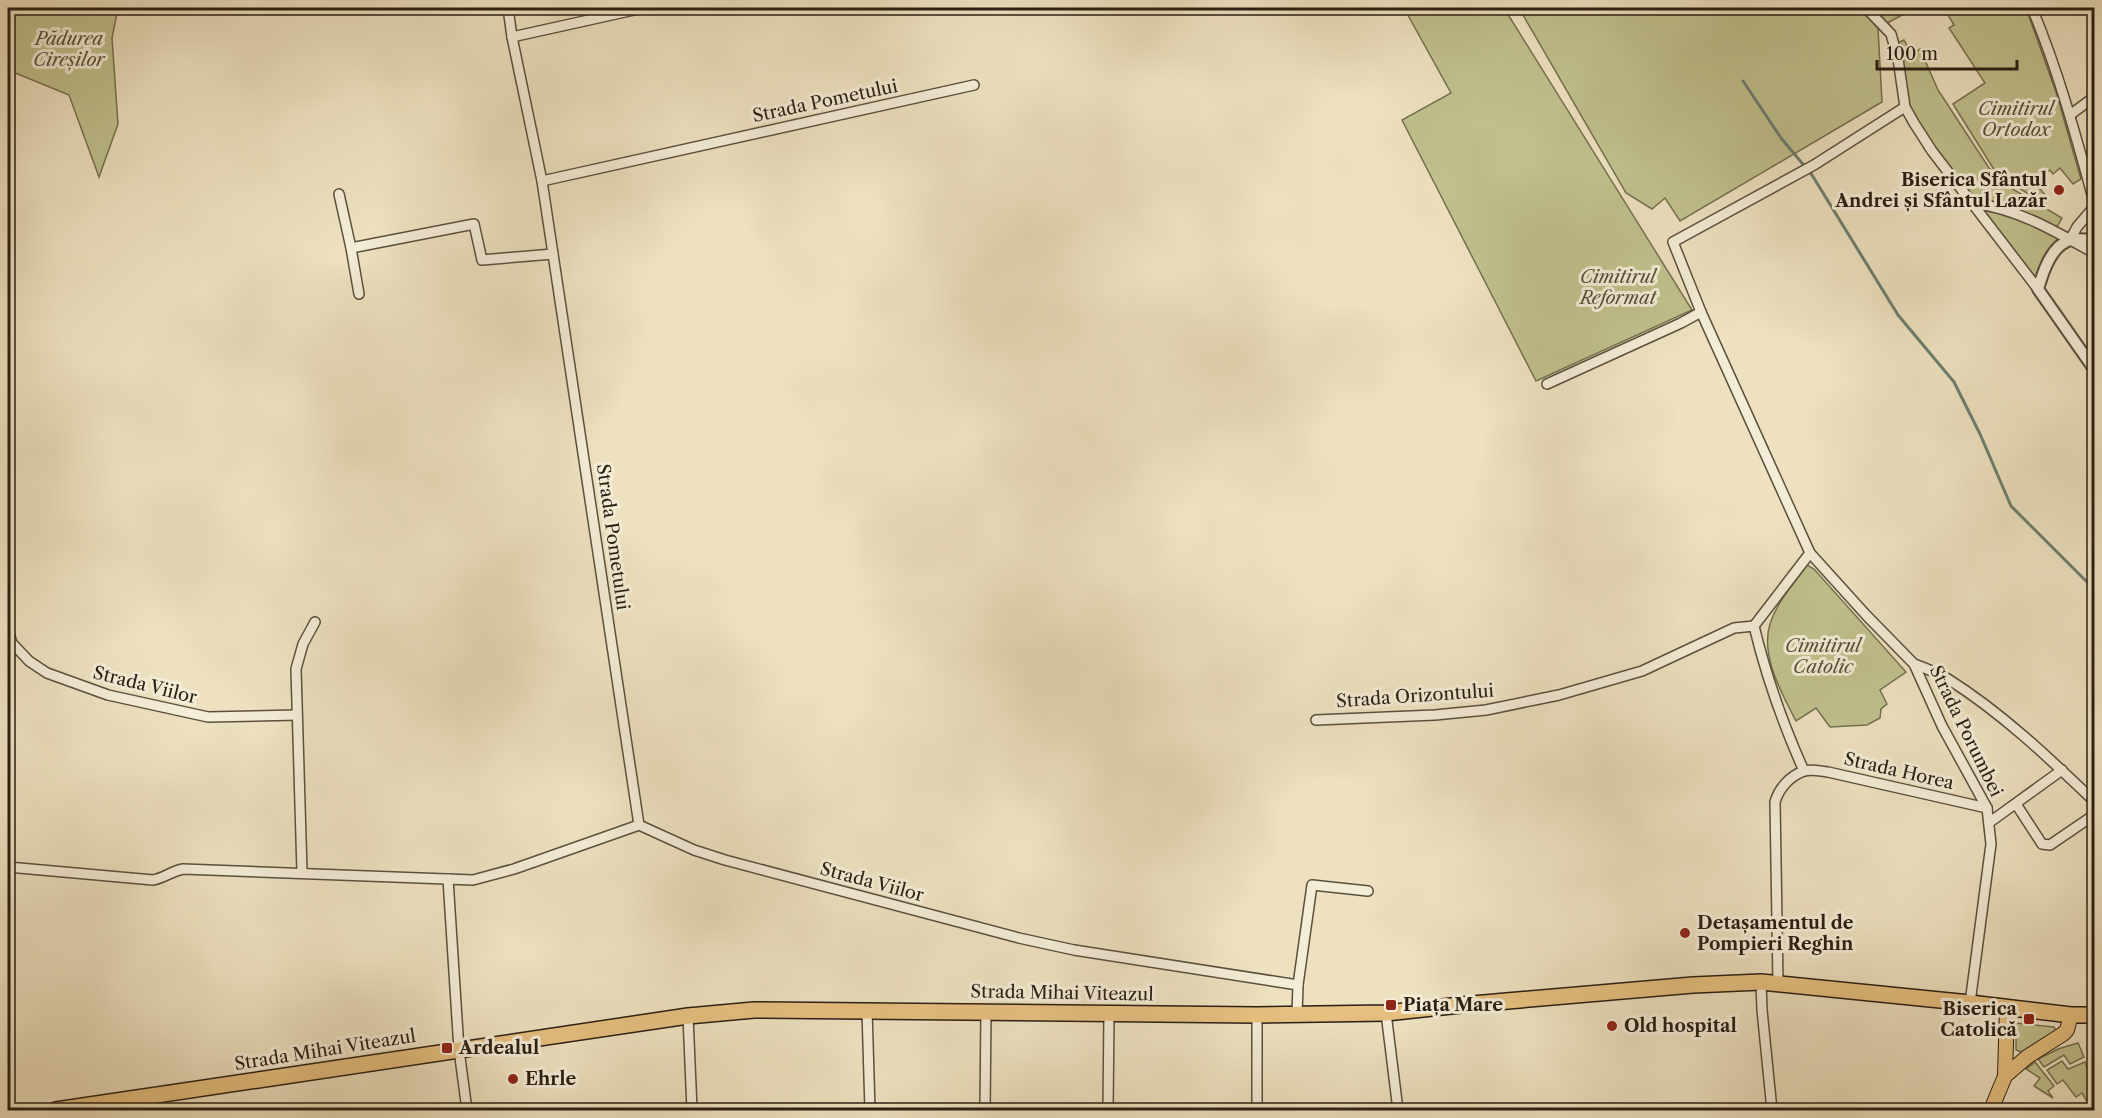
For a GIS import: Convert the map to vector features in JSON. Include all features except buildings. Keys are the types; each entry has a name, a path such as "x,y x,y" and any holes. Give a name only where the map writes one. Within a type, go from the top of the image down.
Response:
{"highway":[{"name":"Strada Mihai Viteazul","path":"56,1110 83,1108 688,1016 754,1010 1257,1015 1386,1013 1693,985 1778,982 2070,1015 2094,1014"}],"main road":[{"path":"1991,1110 2005,1076 2007,1008"},
{"path":"2005,1076 2027,1057 2066,1032 2070,1023 2070,1015"}],"street":[{"name":"Strada Pometului","path":"508,8 542,181 639,825"},
{"path":"512,36 643,8"},
{"path":"1866,8 1891,34 1895,44 1905,107 1932,151 2038,289 2094,369"},
{"path":"2032,8 2046,42 2070,115 2094,202"},
{"name":"Strada Pometului","path":"542,181 974,85"},
{"path":"2070,115 2094,98"},
{"name":"Strada Porumbei","path":"1905,107 1814,165 1673,242 1701,312 1810,553 1914,664 1942,726 1987,808 1991,844 1971,1003"},
{"path":"339,194 359,294"},
{"path":"1973,202 2008,210 2051,228 2094,253"},
{"path":"2038,289 2042,274 2057,248 2070,240 2077,227 2094,207"},
{"path":"351,248 474,224 482,260 553,254"},
{"path":"2070,240 2094,240"},
{"path":"1547,384 1701,312"},
{"path":"1778,982 1775,802 1779,790 1804,771 1783,723 1768,680 1754,626 1810,553"},
{"path":"302,872 296,669 299,654 315,622"},
{"name":"Strada Orizontului","path":"1316,720 1476,711 1559,695 1642,671 1734,628 1754,626"},
{"name":"Strada Viilor","path":"8,631 12,643 29,661 47,673 108,695 208,717 297,715"},
{"path":"1914,664 1947,678 1994,712 2062,770 2094,801"},
{"name":"Strada Porumbei","path":"1990,822 2062,770"},
{"name":"Strada Horea","path":"1804,771 1828,772 1987,808"},
{"name":"Strada Porumbei","path":"2016,804 2042,844 2050,845 2094,815"},
{"path":"8,867 153,880 183,869 473,880 492,876 639,825"},
{"name":"Strada Viilor","path":"639,825 725,860 1019,938 1074,950 1298,985"},
{"path":"448,879 459,1050 467,1110"},
{"path":"1297,1014 1298,985 1312,885 1368,891"},
{"path":"1761,982 1772,1110"},
{"path":"867,1010 870,1110"},
{"path":"985,1110 986,1011"},
{"path":"1107,1110 1108,1013"},
{"path":"1386,1013 1398,1110"},
{"path":"1257,1015 1257,1110"},
{"path":"688,1016 692,1110"}],"green space":[{"name":"Pădurea Cireșilor","path":"8,8 118,8 112,38 118,124 99,177 69,95 8,70"},
{"name":"Cimitirul Reformat","path":"1404,8 1504,8 1692,310 1536,381 1402,120 1451,93"},
{"path":"1519,8 1915,8 1878,28 1882,102 1680,221 1665,198 1652,209 1626,193"},
{"name":"Cimitirul Ortodox","path":"1944,8 2026,8 2057,95 2081,179 2073,184 2060,168 2053,174 2050,170 2034,182 2048,198 2045,204 2004,179 1993,168 1953,104 1985,83 1949,28 1954,25"},
{"path":"1904,40 1912,54 1920,49 1938,90 1989,168 2009,187 2062,218 2055,230 2094,240 2094,253 2070,240 2057,248 2038,289 1905,107 1895,44"},
{"name":"Cimitirul Catolic","path":"1807,565 1814,569 1906,672 1880,690 1887,704 1881,709 1880,718 1867,725 1830,727 1816,708 1796,721 1774,674 1768,648 1770,624 1781,600"},
{"path":"2016,1023 2054,1027 2056,1030 2053,1036 2024,1053 2016,1050"},
{"path":"2078,1043 2084,1057 2070,1064 2064,1055 2044,1067 2038,1059 2058,1049"},
{"path":"2062,1061 2068,1069 2085,1062 2094,1089 2094,1098 2088,1103 2082,1093 2076,1097 2063,1080 2057,1084 2047,1070"},
{"path":"2035,1062 2054,1086 2048,1091 2053,1098 2034,1086 2040,1078 2026,1069"}],"waterway":[{"path":"1743,81 1781,138 1812,175 1898,315 1954,382 1980,434 2011,506 2094,589"}],"place":[{"name":"Biserica Sfântul Andrei și Sfântul Lazăr","path":"2059,190"},
{"name":"Detașamentul de Pompieri Reghin","path":"1685,933"},
{"name":"Piața Mare","path":"1391,1005"},
{"name":"Biserica Catolică","path":"2029,1019"},
{"name":"Old hospital","path":"1612,1026"},
{"name":"Ardealul","path":"447,1048"},
{"name":"Ehrle","path":"513,1079"}]}
